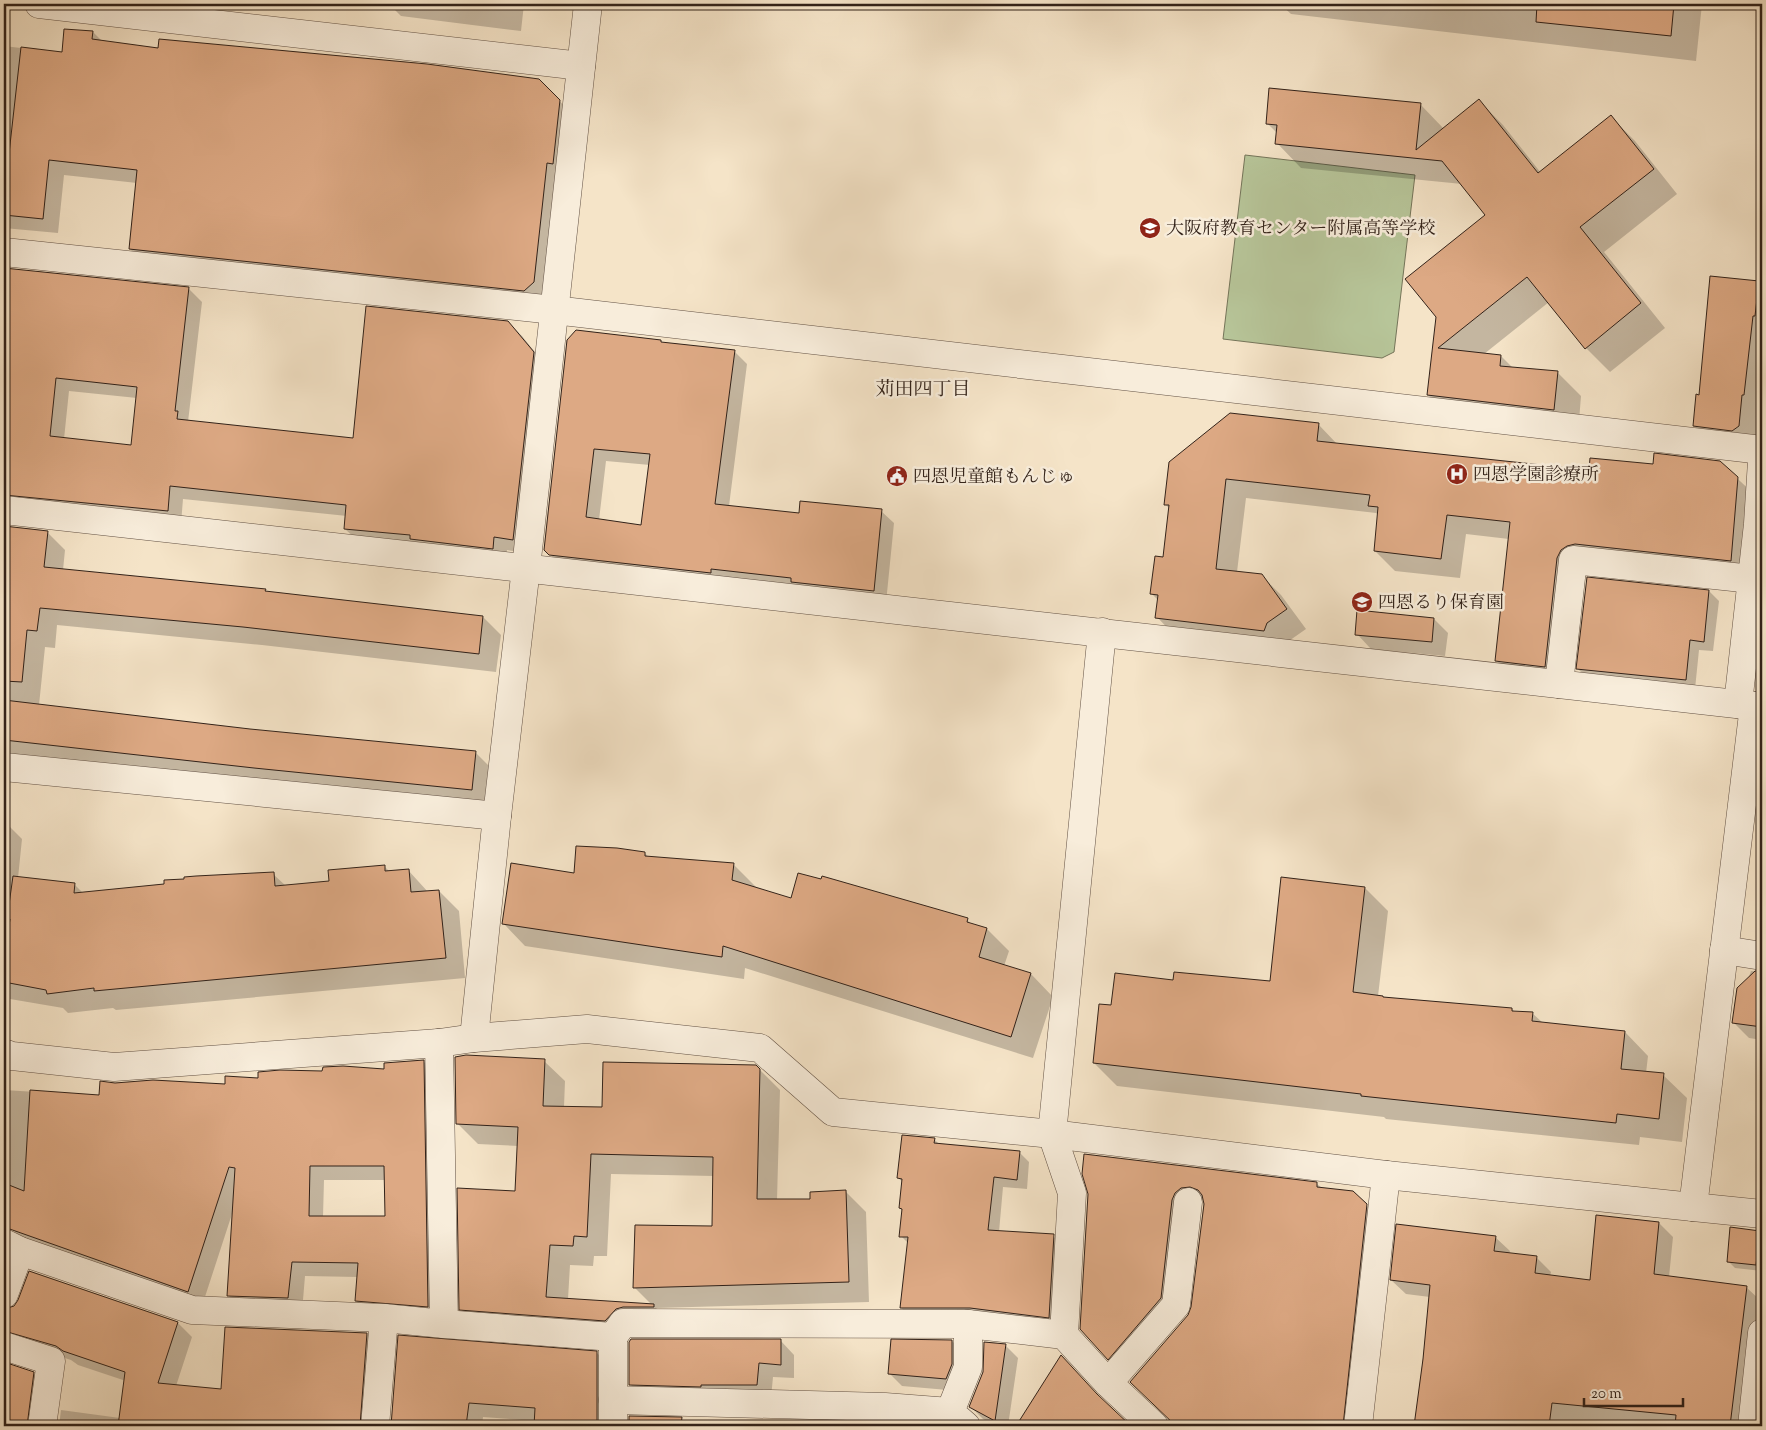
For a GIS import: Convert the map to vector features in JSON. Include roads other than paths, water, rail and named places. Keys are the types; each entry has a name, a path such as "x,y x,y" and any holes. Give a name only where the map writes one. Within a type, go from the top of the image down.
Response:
{"street":[{"path":"39,4 581,66"},
{"path":"474,1038 588,4"},
{"path":"4,252 554,310 1762,450"},
{"path":"1693,1207 1724,950 1746,705 1752,580 1762,461"},
{"path":"4,510 1746,705"},
{"path":"1559,684 1573,560 1752,580"},
{"path":"1064,1335 1072,1193 1052,1134 1102,632"},
{"path":"4,767 497,816"},
{"path":"1724,950 1762,956"},
{"path":"4,1053 12,1056 114,1067 439,1043 474,1038 587,1029 760,1048 832,1112 1052,1134 1386,1175 1762,1214"},
{"path":"439,1043 444,1324"},
{"path":"1358,1426 1386,1175"},
{"path":"1108,1382 1176,1305 1188,1202"},
{"path":"4,1294 12,1247 192,1310 384,1318 613,1337"},
{"path":"375,1426 384,1318"},
{"path":"968,1324 968,1367 952,1422 885,1407 613,1413 613,1337 623,1323 968,1324 1064,1335 1108,1382 1154,1426"},
{"path":"1752,1426 1762,1334"},
{"path":"4,1346 50,1361 42,1426"}],"place":[{"name":"大阪府教育センター附属高等学校","path":"1150,228"},
{"name":"四恩学園診療所","path":"1457,474"},
{"name":"四恩児童館もんじゅ","path":"897,476"},
{"name":"四恩るり保育園","path":"1362,602"}],"district":[{"name":"苅田四丁目","path":"923,388"}]}
